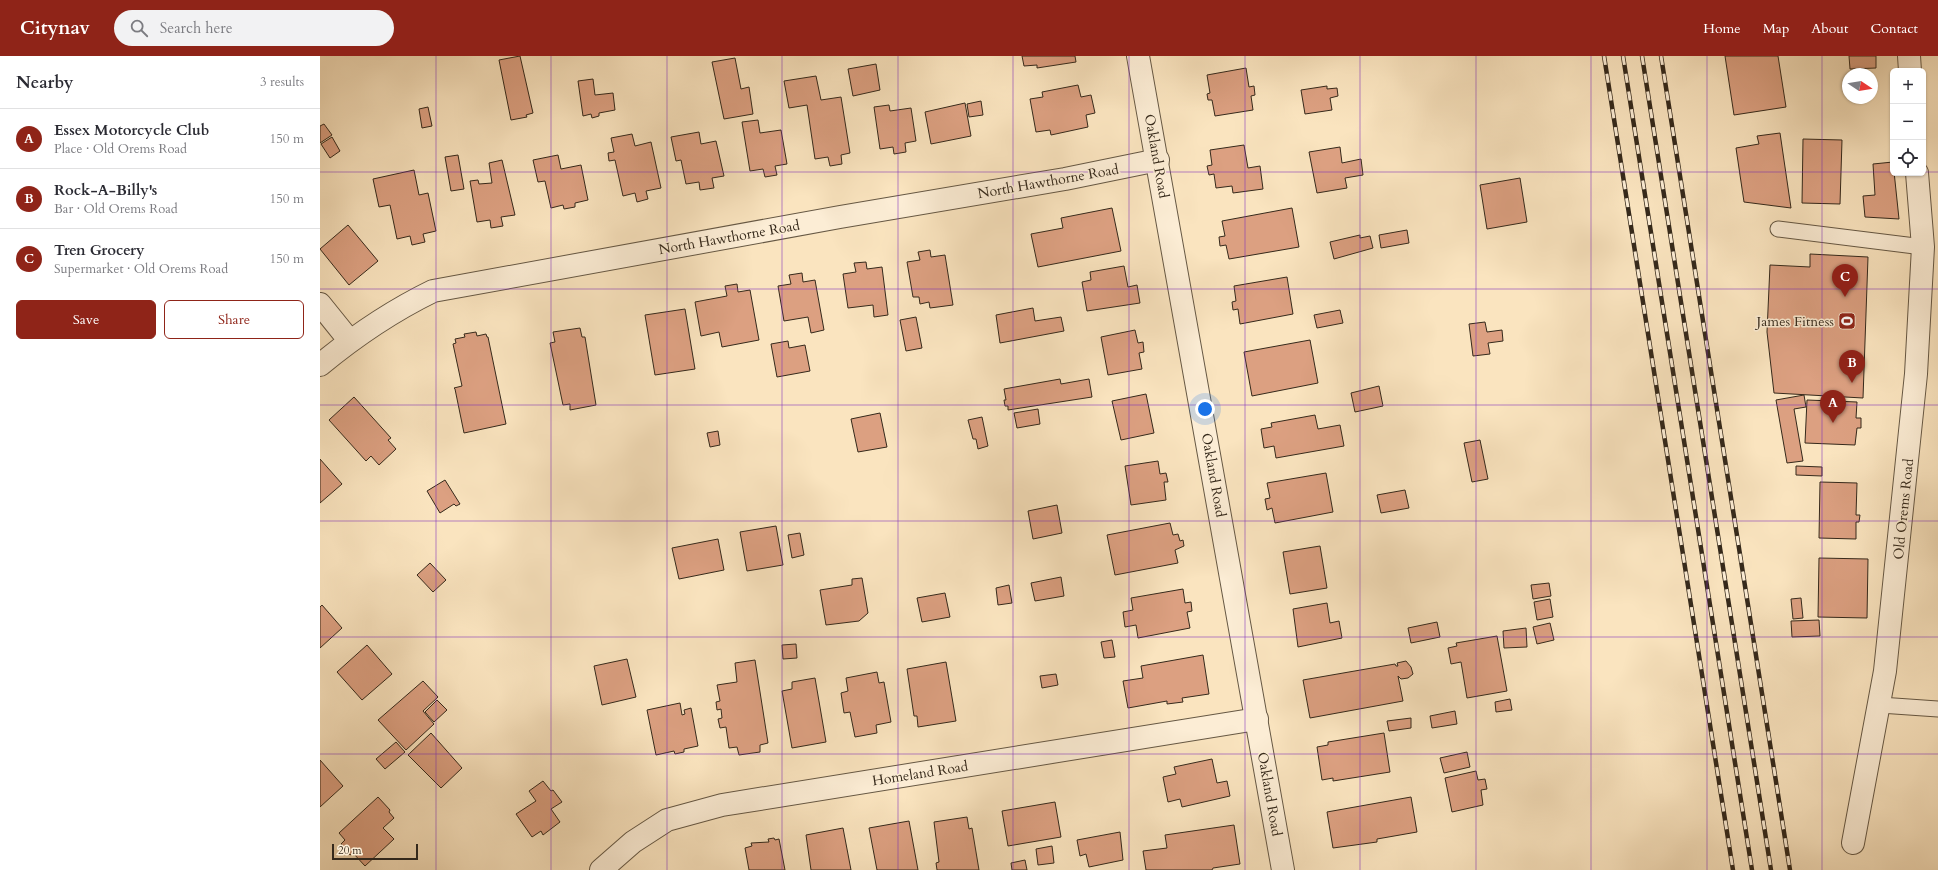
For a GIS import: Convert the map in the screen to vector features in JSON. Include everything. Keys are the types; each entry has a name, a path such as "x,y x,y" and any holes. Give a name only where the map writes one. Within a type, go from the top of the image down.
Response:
{"street":[{"name":"Oakland Road","path":"1138,56 1158,160 1283,870"},
{"path":"1909,56 1910,68"},
{"name":"North Hawthorne Road","path":"320,364 349,340 408,303 433,291 840,217 1065,179 1158,160"},
{"name":"Old Orems Road","path":"1853,843 1886,671 1930,248 1918,176"},
{"path":"320,304 349,340"},
{"name":"Homeland Road","path":"601,870 633,842 667,820 722,805 1257,719"}],"lane":[{"path":"1778,230 1930,248"},
{"path":"1880,705 1938,709"}],"building":[{"path":"520,56 533,113 526,115 527,117 511,120 499,60"},
{"path":"1022,56 1075,56 1076,62 1037,68 1037,65 1024,66"},
{"path":"1725,56 1778,56 1786,107 1734,115"},
{"path":"1849,56 1876,56 1876,68 1850,68"},
{"path":"735,58 741,89 749,87 753,114 724,119 712,62"},
{"path":"876,64 880,90 853,96 848,69"},
{"path":"1246,68 1249,87 1254,86 1255,95 1251,96 1253,110 1215,116 1212,100 1208,100 1207,94 1210,93 1207,75"},
{"path":"816,76 821,100 841,97 850,153 841,155 842,164 830,166 828,157 815,159 807,105 789,108 784,81"},
{"path":"593,79 595,95 613,93 615,110 599,113 599,116 592,118 591,114 583,116 578,81"},
{"path":"1078,85 1081,97 1091,95 1095,113 1086,115 1088,127 1051,135 1050,130 1036,132 1030,99 1043,97 1042,92"},
{"path":"1327,86 1327,89 1337,88 1338,96 1330,98 1332,110 1305,114 1301,90"},
{"path":"981,101 983,115 969,117 967,104"},
{"path":"965,103 971,136 931,144 925,112"},
{"path":"889,105 890,111 911,108 916,141 905,143 906,152 894,154 893,147 880,149 874,107"},
{"path":"428,107 432,126 422,128 419,109"},
{"path":"758,120 760,133 781,130 787,164 775,166 777,175 765,177 763,169 750,171 742,122"},
{"path":"324,124 332,135 320,143 320,126"},
{"path":"699,132 701,144 716,141 724,176 712,178 714,188 700,190 699,182 686,184 681,160 676,161 671,137"},
{"path":"1780,133 1791,208 1744,202 1736,148 1759,144 1757,136"},
{"path":"632,134 635,146 651,142 661,188 646,191 648,199 637,202 635,193 623,196 615,160 609,161 608,153 614,152 611,138"},
{"path":"332,137 340,151 330,158 321,144"},
{"path":"1803,139 1842,140 1840,204 1802,203"},
{"path":"1244,145 1248,168 1260,166 1263,189 1233,193 1232,186 1216,188 1214,174 1209,175 1207,166 1212,165 1210,150"},
{"path":"1340,147 1342,163 1361,159 1363,175 1345,178 1347,188 1317,193 1309,152"},
{"path":"458,155 464,189 451,191 445,157"},
{"path":"558,155 561,169 581,165 588,200 575,203 575,207 564,209 563,205 551,208 545,181 538,182 533,160"},
{"path":"502,160 515,215 501,217 503,226 491,228 490,220 477,222 470,181 478,180 479,184 492,183 489,163"},
{"path":"1890,162 1890,176 1894,176 1899,219 1865,217 1863,196 1875,195 1873,164"},
{"path":"414,170 419,195 428,193 436,231 423,234 425,242 412,245 410,236 397,239 390,205 379,207 373,179"},
{"path":"1520,178 1527,222 1487,229 1480,185"},
{"path":"1112,208 1121,251 1038,267 1031,234 1063,228 1061,218"},
{"path":"1292,208 1299,247 1229,259 1226,245 1220,246 1219,237 1225,236 1222,221"},
{"path":"348,225 378,261 349,285 320,249"},
{"path":"1407,230 1409,243 1381,248 1379,235"},
{"path":"1360,235 1360,238 1370,236 1373,248 1334,259 1330,242"},
{"path":"930,250 931,257 945,255 953,305 930,308 929,302 920,304 919,297 913,297 907,262 920,260 918,252"},
{"path":"1810,254 1868,257 1863,398 1774,393 1767,332 1770,265 1810,267"},
{"path":"866,262 867,269 882,267 888,315 874,317 873,305 848,308 843,274 856,272 854,263"},
{"path":"1124,266 1128,287 1137,285 1140,303 1087,311 1082,282 1091,280 1090,272"},
{"path":"802,273 803,282 815,280 824,330 811,333 808,317 784,321 778,286 791,284 789,275"},
{"path":"1287,277 1293,314 1240,324 1238,309 1233,310 1232,302 1236,301 1234,286"},
{"path":"737,284 738,292 750,290 759,340 722,347 719,332 701,336 695,302 727,296 725,286"},
{"path":"1033,308 1035,321 1061,317 1064,331 1000,343 996,315"},
{"path":"685,309 695,369 655,375 645,315"},
{"path":"1340,310 1343,323 1317,328 1314,315"},
{"path":"916,317 922,348 906,351 900,320"},
{"path":"1485,322 1487,332 1502,330 1503,341 1488,343 1490,354 1473,356 1469,324"},
{"path":"580,328 582,337 585,337 596,405 570,410 570,404 563,405 550,343 555,342 553,332"},
{"path":"1135,330 1138,343 1143,342 1144,352 1139,353 1142,369 1108,375 1101,337"},
{"path":"476,332 477,336 486,334 488,337 506,424 464,433 454,388 462,386 453,344 456,343 455,339 465,337 464,334"},
{"path":"1310,340 1318,383 1252,396 1244,352"},
{"path":"788,341 789,348 805,345 810,371 777,377 771,344"},
{"path":"1060,379 1061,384 1089,379 1092,397 1008,410 1008,406 1005,406 1004,400 1006,400 1004,389"},
{"path":"1379,386 1383,406 1355,412 1351,393"},
{"path":"1146,394 1154,433 1121,440 1112,401"},
{"path":"1804,395 1806,407 1794,409 1803,461 1787,463 1776,400"},
{"path":"354,397 391,438 388,440 396,449 379,465 371,456 366,461 329,420"},
{"path":"1807,400 1857,402 1856,418 1861,418 1861,428 1857,428 1855,445 1805,443"},
{"path":"1038,409 1040,424 1017,428 1014,413"},
{"path":"880,413 887,447 858,452 851,419"},
{"path":"1315,415 1318,429 1340,425 1344,446 1276,458 1274,446 1264,448 1261,429 1272,427 1271,423"},
{"path":"982,417 988,446 978,449 976,439 973,439 968,420"},
{"path":"718,431 720,445 710,447 707,433"},
{"path":"1480,440 1488,479 1472,482 1464,443"},
{"path":"320,459 342,484 320,503"},
{"path":"1158,461 1160,474 1166,473 1168,482 1164,482 1166,500 1131,505 1125,466"},
{"path":"1796,466 1822,467 1822,476 1796,475"},
{"path":"1326,473 1333,512 1275,523 1272,508 1267,510 1265,499 1270,498 1267,483"},
{"path":"445,480 460,504 456,506 454,504 440,513 427,491"},
{"path":"1820,482 1857,483 1856,515 1860,515 1859,522 1856,522 1856,539 1819,538"},
{"path":"1405,490 1409,508 1381,513 1377,495"},
{"path":"1057,505 1062,533 1033,539 1028,511"},
{"path":"1170,523 1173,535 1178,534 1180,541 1183,540 1184,546 1175,550 1178,563 1115,575 1107,535"},
{"path":"776,526 783,565 747,571 740,532"},
{"path":"800,533 804,555 792,558 788,535"},
{"path":"718,539 724,570 679,579 672,548"},
{"path":"1320,546 1327,588 1290,594 1283,552"},
{"path":"1819,558 1868,559 1867,618 1818,617"},
{"path":"430,563 446,580 433,592 417,575"},
{"path":"1061,577 1064,596 1035,601 1031,583"},
{"path":"862,578 868,613 859,621 826,625 820,590 852,585 852,579"},
{"path":"1549,583 1551,596 1533,599 1531,585"},
{"path":"1009,585 1012,603 998,605 996,588"},
{"path":"1183,589 1185,603 1191,602 1192,611 1187,612 1190,628 1138,638 1136,625 1125,627 1123,612 1133,610 1131,598"},
{"path":"945,593 950,617 922,622 917,598"},
{"path":"1801,598 1803,618 1793,619 1791,599"},
{"path":"1550,599 1553,617 1537,620 1534,602"},
{"path":"1327,603 1330,623 1339,621 1342,638 1298,647 1293,609"},
{"path":"322,605 342,628 320,648 320,607"},
{"path":"1819,620 1820,636 1792,637 1791,621"},
{"path":"1437,622 1440,637 1411,643 1408,628"},
{"path":"1550,623 1554,640 1537,644 1533,627"},
{"path":"1526,628 1527,647 1504,648 1503,631"},
{"path":"1497,636 1507,691 1467,698 1461,662 1451,664 1448,648 1457,646 1456,643"},
{"path":"1112,640 1115,657 1104,658 1101,642"},
{"path":"796,644 797,658 783,659 782,645"},
{"path":"367,645 392,674 362,700 337,672"},
{"path":"1203,655 1209,694 1182,698 1183,702 1167,704 1167,701 1128,708 1123,681 1143,678 1141,666"},
{"path":"627,659 636,697 602,705 594,666"},
{"path":"755,660 768,743 760,745 760,752 739,755 737,747 729,748 726,727 720,728 718,719 722,718 721,709 717,710 716,702 720,701 717,685 737,682 735,663"},
{"path":"1406,661 1411,667 1413,674 1408,678 1401,679 1398,676 1403,701 1310,718 1303,680 1395,664 1398,666 1397,663"},
{"path":"946,662 956,721 918,727 917,716 914,716 907,669"},
{"path":"877,672 879,683 884,682 891,722 876,725 877,733 855,737 850,712 844,713 841,693 848,691 846,678"},
{"path":"1056,674 1058,685 1042,688 1040,676"},
{"path":"815,678 826,742 792,748 782,691 792,689 792,682"},
{"path":"423,681 438,697 423,711 434,724 406,750 378,720"},
{"path":"1510,699 1512,710 1496,712 1495,702"},
{"path":"437,700 447,710 434,722 425,712"},
{"path":"680,703 682,715 685,714 684,710 691,708 698,746 684,749 684,752 675,754 674,751 656,755 647,710"},
{"path":"1455,711 1457,724 1432,728 1430,716"},
{"path":"1411,718 1411,728 1389,731 1387,721"},
{"path":"431,733 462,768 441,788 408,755"},
{"path":"1384,733 1390,772 1333,781 1333,778 1322,780 1317,747 1328,745 1328,742"},
{"path":"396,742 405,752 385,769 376,759"},
{"path":"1467,752 1470,767 1444,773 1440,758"},
{"path":"1212,759 1217,783 1227,781 1230,796 1182,807 1180,799 1168,802 1163,777 1176,774 1174,767"},
{"path":"320,760 343,786 320,807"},
{"path":"1476,771 1478,780 1485,779 1487,789 1481,790 1483,805 1452,812 1445,778"},
{"path":"543,781 551,791 553,790 562,802 551,809 560,822 543,835 541,831 532,837 516,814 536,801 529,791"},
{"path":"378,797 390,810 389,812 394,818 383,828 394,839 365,866 353,853 350,855 341,844 345,840 339,833"},
{"path":"1411,797 1417,832 1377,839 1377,842 1333,848 1327,812"},
{"path":"1055,802 1061,837 1008,846 1002,811"},
{"path":"967,817 969,829 972,828 979,870 937,870 936,863 939,862 934,822"},
{"path":"909,821 918,870 877,870 869,828"},
{"path":"1234,825 1240,864 1213,868 1212,870 1146,870 1143,851 1167,848 1165,835"},
{"path":"843,828 851,870 811,870 806,835"},
{"path":"1120,832 1123,860 1089,867 1086,854 1080,856 1077,840"},
{"path":"774,838 775,840 779,839 785,870 749,870 745,848 752,846 751,843 769,842 768,839"},
{"path":"1052,846 1054,863 1038,865 1036,849"},
{"path":"1025,860 1027,870 1012,870 1011,863"}],"railway":[{"path":"1604,56 1733,870"},
{"path":"1623,56 1752,870"},
{"path":"1642,56 1771,870"},
{"path":"1661,56 1790,870"}],"place":[{"name":"Tren Grocery","path":"1845,297"},
{"name":"James Fitness","path":"1847,321"},
{"name":"Rock-A-Billy's","path":"1852,383"},
{"name":"Essex Motorcycle Club","path":"1833,423"}]}
